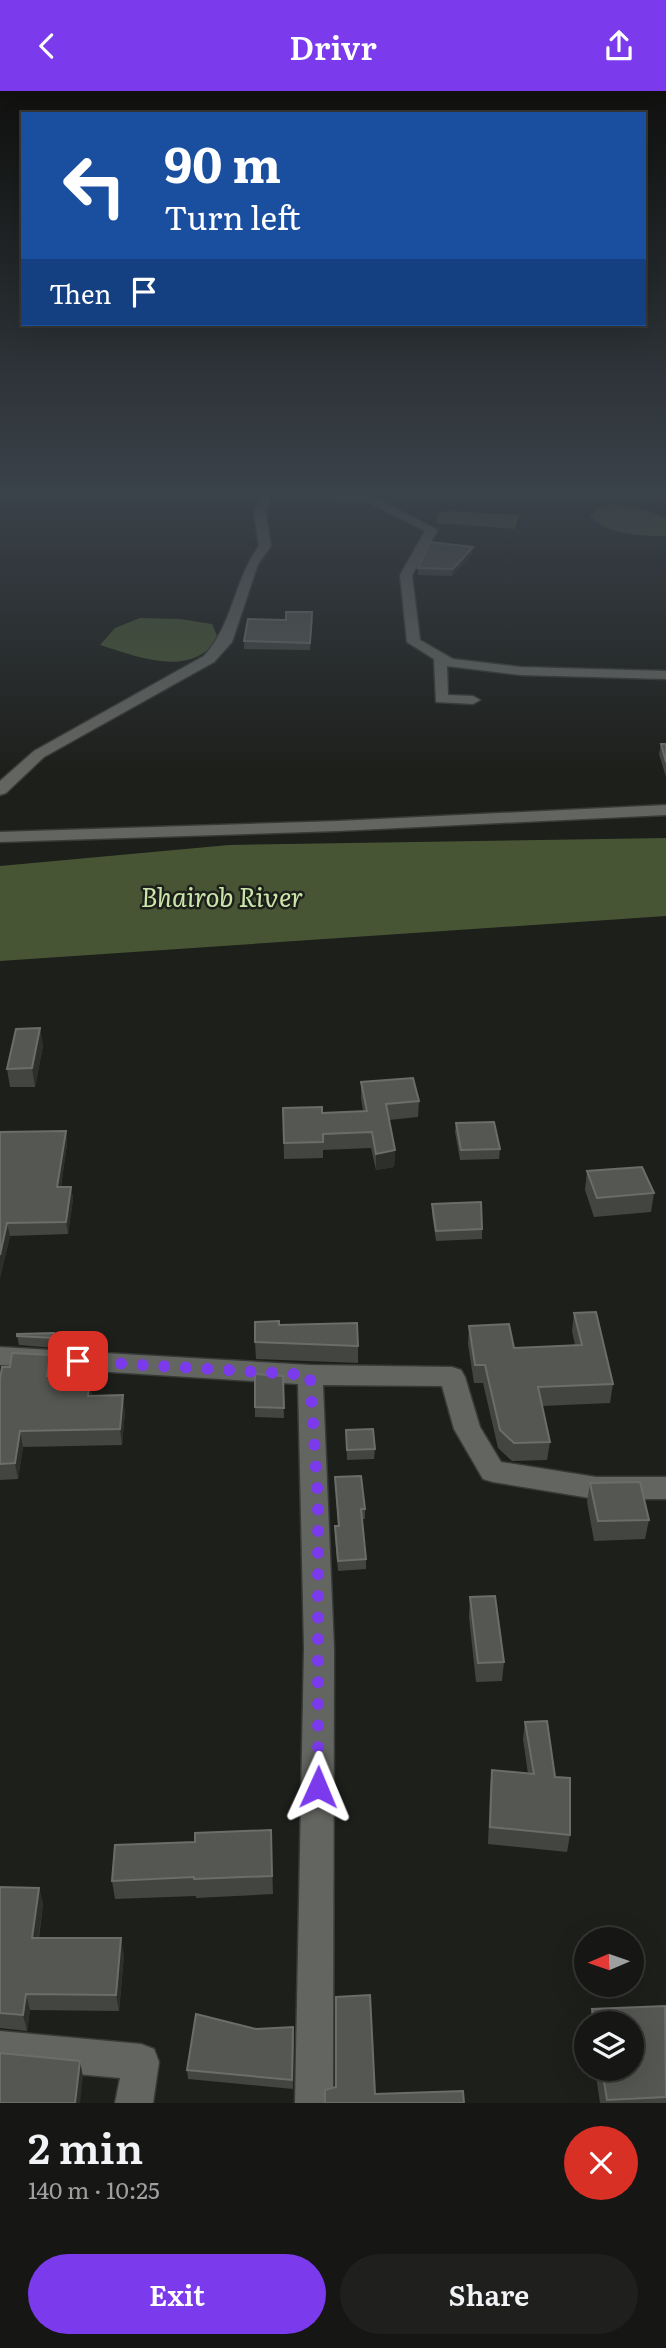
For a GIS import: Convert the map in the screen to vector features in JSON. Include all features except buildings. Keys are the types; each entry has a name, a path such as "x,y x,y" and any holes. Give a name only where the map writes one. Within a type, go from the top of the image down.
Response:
{"street":[{"path":"0,790 39,754 209,659 225,642 245,585"},
{"path":"407,585 414,642 450,663 521,671 666,675"},
{"path":"440,661 441,699 473,700"},
{"path":"0,837 338,827 666,810"},
{"path":"0,1356 310,1375 452,1377 467,1429 493,1471 596,1488 666,1489"},
{"path":"310,1375 318,1500 320,1681 314,2103"},
{"path":"0,2049 141,2063 134,2103"}],"water":[{"path":"140,618 180,619 212,624 218,638 207,651 194,658 179,661 147,659 100,645 115,628"},
{"name":"Bhairob River","path":"666,838 666,916 0,961 0,866 229,845"}],"route":[{"path":"78,1361 310,1375 318,1500 318,1787"}]}
